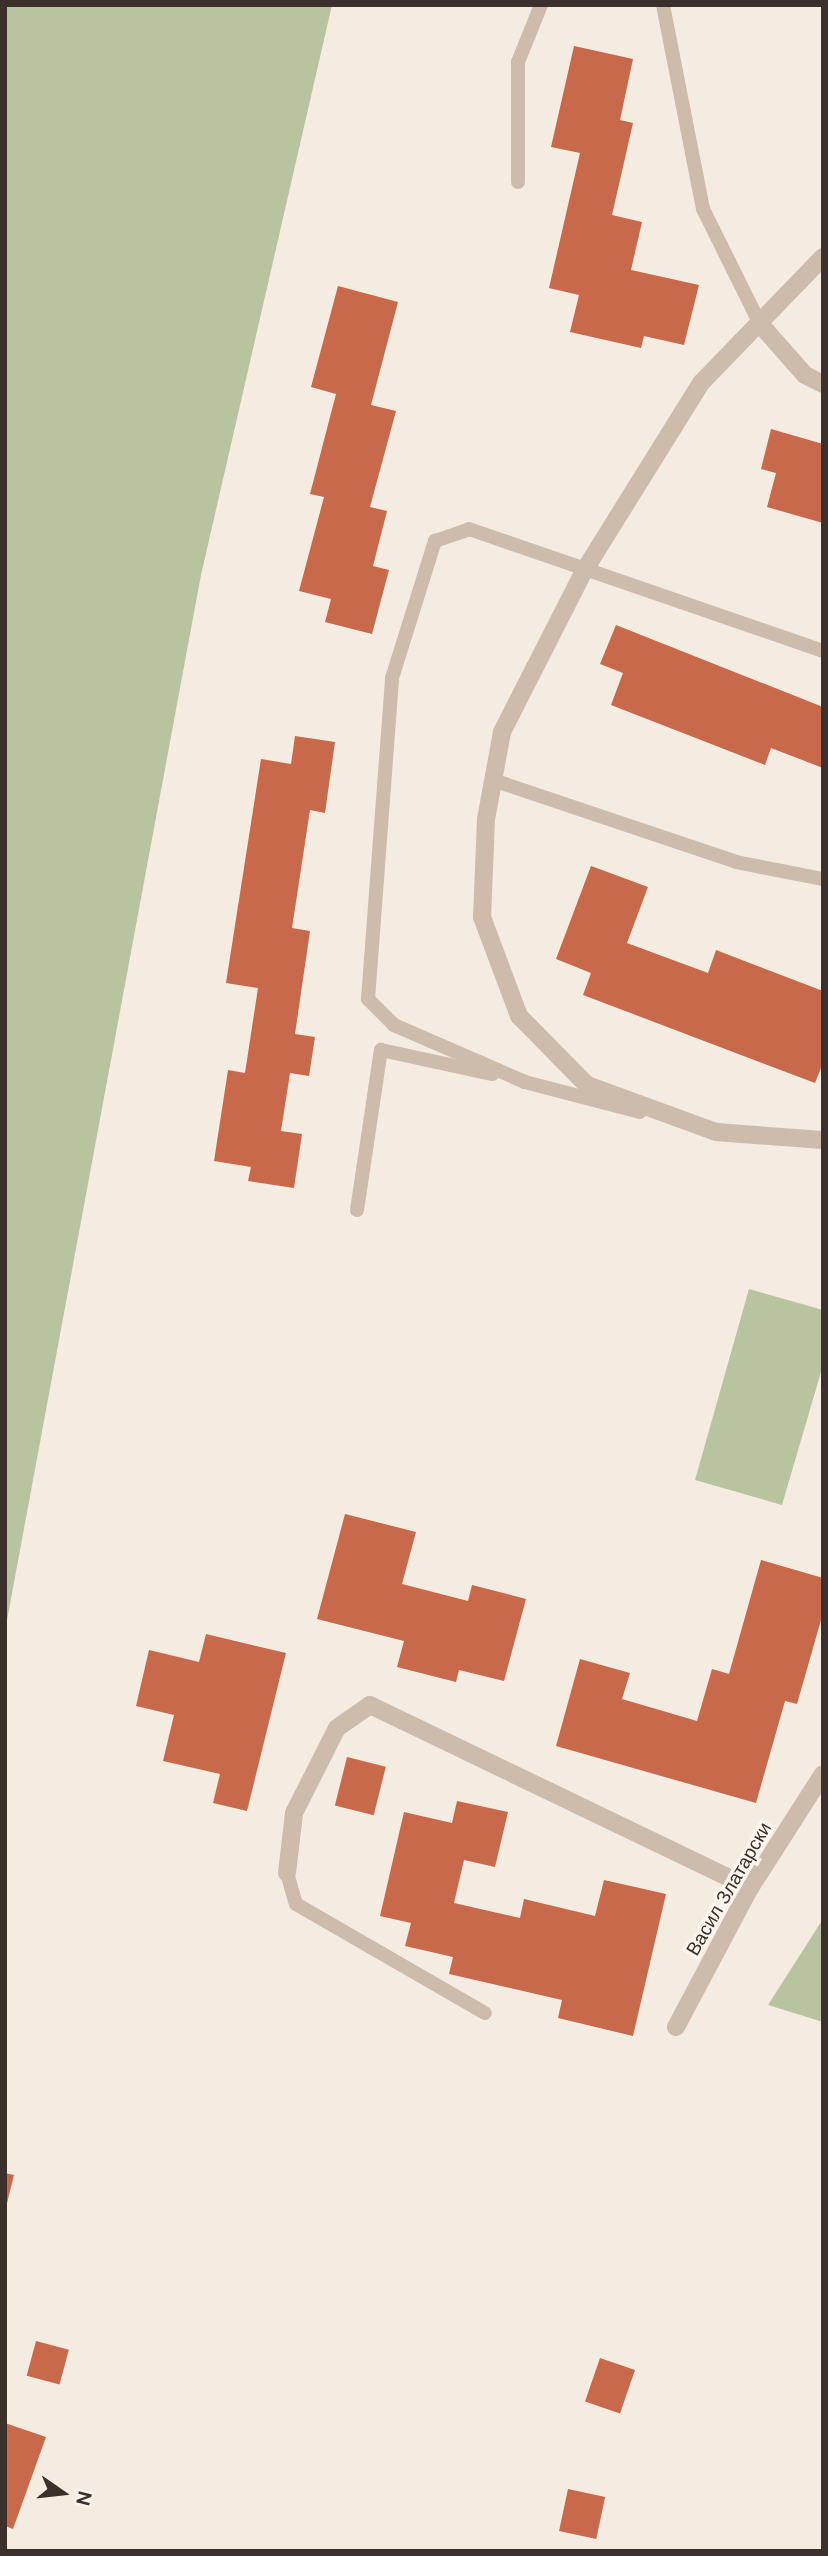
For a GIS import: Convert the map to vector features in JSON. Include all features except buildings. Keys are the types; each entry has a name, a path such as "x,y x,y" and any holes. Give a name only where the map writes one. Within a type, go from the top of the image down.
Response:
{"street":[{"path":"823,257 701,383 585,569 502,732 493,780 482,917 519,1016 587,1084 716,1132 823,1140"},
{"path":"760,324 805,375 823,384"},
{"path":"287,1872 294,1813 337,1728 370,1704 750,1888"},
{"name":"Васил Златарски","path":"676,2027 750,1888 823,1774"}],"lane":[{"path":"518,182 518,62 541,5"},
{"path":"663,5 703,209 760,324"},
{"path":"525,1082 394,1025 368,999 392,678 435,541 470,528 823,651"},
{"path":"493,780 736,862 823,879"},
{"path":"357,1210 382,1050 525,1082 716,1132"},
{"path":"287,1872 296,1904 485,2013"}],"green space":[{"path":"5,5 332,5 201,575 5,1631"},
{"path":"749,1289 823,1310 823,1365 782,1505 695,1480"},
{"path":"823,1919 823,2022 768,2005"}]}
